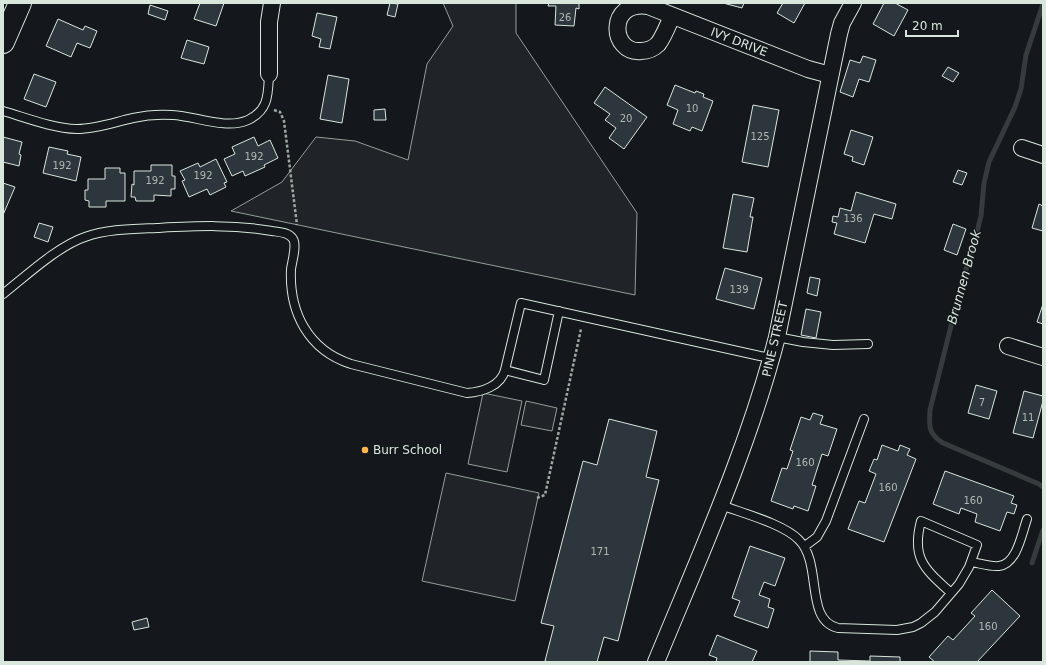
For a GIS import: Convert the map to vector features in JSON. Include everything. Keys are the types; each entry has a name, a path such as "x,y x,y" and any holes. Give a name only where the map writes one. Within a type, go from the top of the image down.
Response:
{"main road":[{"path":"3,42 20,3"}],"street":[{"path":"269,74 269,22 272,3"},
{"name":"PINE STREET","path":"656,662 721,505 755,415 777,337 830,75 842,23 853,3"},
{"name":"IVY DRIVE","path":"672,16 658,43 653,48 646,51 632,50 627,47 619,37 618,24 620,17 625,11 640,5 648,6 808,69 830,75"},
{"path":"1022,148 1043,155"},
{"path":"1008,346 1043,357"}],"lane":[{"path":"3,111 40,122 79,129 134,117 157,114 179,115 216,122 237,123 251,118 262,108 268,96 269,74"},
{"path":"3,294 65,246 78,239 91,235 139,228 221,225 258,228 287,234 292,237 295,244 291,283 295,309 313,340 334,357 351,364 467,393 484,390 495,384 504,376 520,303 772,358"},
{"path":"505,370 544,380 559,311"},
{"path":"777,337 833,345 868,344"},
{"path":"805,546 817,536 826,521 864,419"},
{"path":"721,505 784,530 799,539 805,546 811,563 820,613 826,623 831,626 838,628 897,630 913,627 929,618 951,593 965,575 977,545 921,521 917,537 917,545 921,561 929,572 951,593"},
{"path":"971,562 998,566 1004,564 1015,554 1027,519"}],"path":[{"path":"262,108 278,111 282,114 284,121 297,224 297,230 292,237"},
{"path":"537,498 545,495 583,316"}],"shaded area":[{"path":"443,3 516,3 516,33 637,213 635,295 231,211 282,182 316,137 355,141 408,160 427,64 453,26"},
{"path":"483,393 522,401 507,472 468,464"},
{"path":"526,401 557,408 552,431 521,425"},
{"path":"446,473 539,493 515,601 422,581"}],"building":[{"path":"200,3 224,3 216,26 194,19"},
{"path":"390,3 398,4 395,17 387,15"},
{"path":"549,3 579,3 579,9 576,8 574,26 555,25 556,6 548,6"},
{"path":"723,3 744,3 742,8"},
{"path":"783,3 805,3 794,23 777,13"},
{"path":"884,3 895,3 908,10 894,36 873,24"},
{"path":"150,5 168,11 165,20 148,14"},
{"path":"317,13 337,17 330,49 319,47 321,39 312,36"},
{"path":"58,19 83,30 85,26 97,31 90,48 77,43 71,57 46,46"},
{"path":"187,40 209,47 204,64 181,58"},
{"path":"863,56 876,60 869,82 859,79 853,97 840,92 850,60 860,63"},
{"path":"948,67 959,73 953,82 942,76"},
{"path":"34,74 56,82 46,107 24,99"},
{"path":"328,75 349,79 342,123 320,119"},
{"path":"675,85 695,93 696,91 704,94 703,97 713,101 702,131 692,127 690,131 673,124 678,110 667,105"},
{"path":"605,87 647,117 624,149 609,138 616,128 605,120 610,114 594,103"},
{"path":"753,105 779,110 768,167 742,162"},
{"path":"385,109 386,120 374,120 374,110"},
{"path":"851,130 873,137 864,165 852,161 853,157 844,154"},
{"path":"3,137 22,142 19,154 21,155 19,166 3,162"},
{"path":"254,137 258,146 270,140 278,158 264,165 265,167 245,176 243,171 232,176 224,159 235,154 232,147"},
{"path":"49,147 68,151 67,154 81,157 76,181 43,173"},
{"path":"216,159 227,182 224,183 226,187 210,195 207,189 189,197 182,181 185,180 180,171 198,163 200,167"},
{"path":"151,165 172,165 172,176 175,176 175,189 171,189 171,196 154,195 154,201 136,201 135,197 131,197 132,184 134,185 134,171 151,171"},
{"path":"105,168 120,168 120,173 125,173 125,201 106,201 106,207 89,207 89,201 85,200 85,190 88,190 88,179 105,179"},
{"path":"958,170 967,173 962,185 953,182"},
{"path":"3,183 15,187 3,215"},
{"path":"856,192 896,204 892,219 874,214 865,243 834,234 837,223 832,222 833,216 838,217 840,208 851,211"},
{"path":"733,194 754,198 750,217 753,217 747,252 723,248"},
{"path":"1039,204 1043,206 1043,231 1032,228"},
{"path":"39,223 53,227 48,242 34,237"},
{"path":"953,224 966,229 957,255 944,250"},
{"path":"725,268 762,278 754,309 716,299"},
{"path":"810,277 820,279 817,296 807,293"},
{"path":"1043,304 1043,324 1037,322"},
{"path":"806,309 821,312 816,338 801,335"},
{"path":"976,385 997,391 989,419 968,413"},
{"path":"1024,391 1043,396 1033,438 1013,433"},
{"path":"813,413 823,416 820,424 837,429 828,456 822,454 812,485 816,486 808,511 794,506 793,509 771,501 782,468 787,469 793,451 790,450 801,417 810,420"},
{"path":"609,419 657,431 646,477 659,480 618,641 604,637 597,662 545,661 554,626 541,623 583,461 597,465"},
{"path":"882,445 898,451 900,445 910,449 907,455 916,459 884,542 848,529 859,501 865,503 876,474 869,471 874,459 877,460"},
{"path":"945,471 1014,496 1011,503 1017,505 1014,514 1007,512 1000,531 975,522 977,514 961,508 959,514 933,504"},
{"path":"750,546 785,558 775,586 764,582 759,595 770,599 768,607 774,609 768,628 734,616 740,601 732,598"},
{"path":"992,590 1020,616 977,662 935,662 929,657 948,636 953,640 975,616 971,613"},
{"path":"147,618 149,627 134,630 132,622"},
{"path":"717,635 757,651 752,662 716,662 717,658 709,655"},
{"path":"810,651 838,652 838,660 870,661 870,656 900,657 900,662 810,662"}],"waterway":[{"name":"Brunnen Brook","path":"1043,4 1026,55 1021,89 1015,107 989,162 984,183 981,216 962,282 930,410 930,429 938,440 1043,487"},
{"name":"Brunnen Brook","path":"1032,563 1043,530"}],"place":[{"name":"Burr School","path":"365,450"}]}
